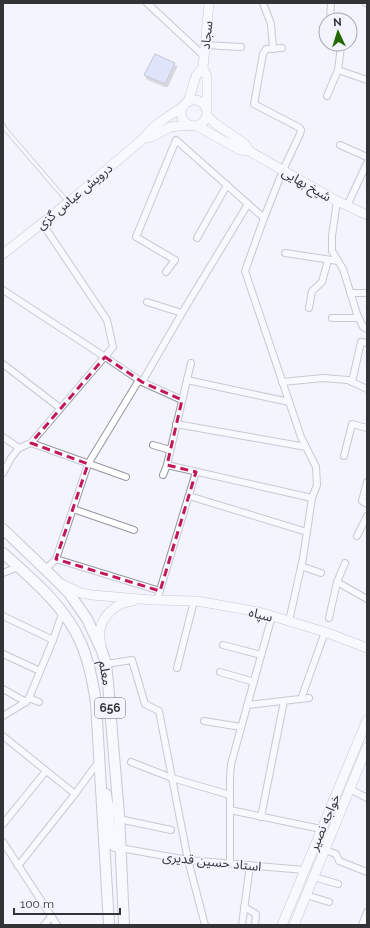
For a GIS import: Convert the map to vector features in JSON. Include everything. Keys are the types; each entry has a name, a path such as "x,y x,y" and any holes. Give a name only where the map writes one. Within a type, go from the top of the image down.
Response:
{"main road":[{"name":"معلم","path":"3,529 58,582 73,599 87,619 102,651 106,664 119,816 124,925"},
{"name":"معلم","path":"3,553 40,587 63,611 81,642 91,673 96,703 109,925"},
{"path":"100,776 106,786 107,804 110,810 119,816"},
{"path":"102,814 109,819 112,844 120,847"}],"street":[{"path":"147,3 204,56"},
{"name":"سجاد","path":"207,112 207,77 203,68 209,3"},
{"path":"263,3 271,24 273,49"},
{"path":"205,45 241,47"},
{"path":"282,48 266,49 262,54 254,102 255,105 300,128 301,130 283,170 245,271 301,437 316,467 317,485 312,498 301,566 289,621"},
{"path":"327,96 338,70 340,52"},
{"name":"سجاد","path":"185,104 196,76 203,68"},
{"path":"338,70 367,80"},
{"path":"195,100 202,103 207,112 204,122 193,126 184,121 181,114 185,104 195,100"},
{"name":"درویش عباس گزی","path":"3,254 69,202 144,138 148,132 162,120 185,104"},
{"name":"شیخ بهایی","path":"207,112 216,124 245,144 249,151"},
{"name":"شیخ بهایی","path":"193,126 240,150 249,151 337,201 367,215"},
{"name":"درویش عباس گزی","path":"144,138 152,137 170,127 193,126"},
{"path":"166,272 174,260 136,237 176,140 264,218"},
{"path":"340,145 367,158"},
{"path":"347,206 367,163"},
{"path":"197,238 227,185"},
{"path":"337,201 332,236 332,251 343,269 350,293 363,327 367,329"},
{"path":"45,570 56,559 88,464 141,381 248,204"},
{"path":"3,472 19,448 31,442 113,348 107,320 42,223"},
{"path":"285,253 338,261"},
{"path":"309,308 312,291 322,282 328,260"},
{"path":"3,290 141,381 182,400"},
{"path":"350,293 367,293"},
{"path":"147,302 182,313"},
{"path":"332,318 359,318"},
{"path":"352,382 361,342 367,344"},
{"path":"163,475 167,465 191,363"},
{"path":"3,364 60,408"},
{"path":"282,382 323,378 348,380 367,389"},
{"path":"187,380 289,402"},
{"path":"176,424 306,447"},
{"path":"344,456 352,424 366,426"},
{"path":"3,436 19,448"},
{"path":"31,442 126,477"},
{"path":"153,445 170,450"},
{"path":"167,465 312,498"},
{"path":"156,597 196,472"},
{"path":"367,482 362,501 367,504"},
{"path":"189,496 307,532"},
{"path":"73,509 134,530"},
{"path":"357,536 367,516"},
{"path":"56,559 156,597"},
{"path":"329,618 337,582 345,563"},
{"path":"301,566 321,573"},
{"path":"3,579 4,572 18,567"},
{"path":"58,582 81,593 92,595 156,597"},
{"path":"337,582 367,599"},
{"path":"102,651 100,630 104,620 110,612 118,605 126,601 156,597"},
{"name":"سپاه","path":"156,597 194,601 259,612 325,632 366,648"},
{"path":"176,668 194,601"},
{"path":"3,716 28,700 53,640 63,611"},
{"path":"3,616 53,640"},
{"path":"230,864 231,764 272,616"},
{"path":"301,699 325,632"},
{"path":"223,645 261,655"},
{"path":"3,654 40,671"},
{"path":"106,664 132,660 145,704 159,711 188,860 205,925"},
{"path":"220,672 254,682"},
{"path":"3,689 28,700 39,702"},
{"path":"248,705 309,698"},
{"path":"261,817 284,701"},
{"name":"خواجه نصیر","path":"282,925 367,720"},
{"path":"204,721 241,727"},
{"path":"3,736 74,794"},
{"name":"خواجه نصیر","path":"294,925 367,747"},
{"path":"18,866 100,760"},
{"path":"131,762 172,778 230,795"},
{"path":"347,768 356,772"},
{"path":"3,824 46,771"},
{"path":"350,789 367,798"},
{"path":"230,810 322,830"},
{"path":"119,816 171,830"},
{"path":"3,842 57,925"},
{"name":"استاد حسین قدیری","path":"120,847 188,860 305,870"},
{"path":"325,850 336,854 339,861 367,872"},
{"path":"242,925 250,865"},
{"path":"314,877 338,884"},
{"path":"306,895 329,902"},
{"path":"244,907 256,914 255,925"},
{"path":"362,925 367,912"},
{"path":"44,925 52,916"}],"lane":[{"path":"3,125 69,202"}],"highlighted area":[{"path":"105,357 142,382 182,400 167,465 196,472 160,591 56,559 88,464 31,443"}],"building":[{"path":"155,54 175,63 165,84 144,75"}]}
